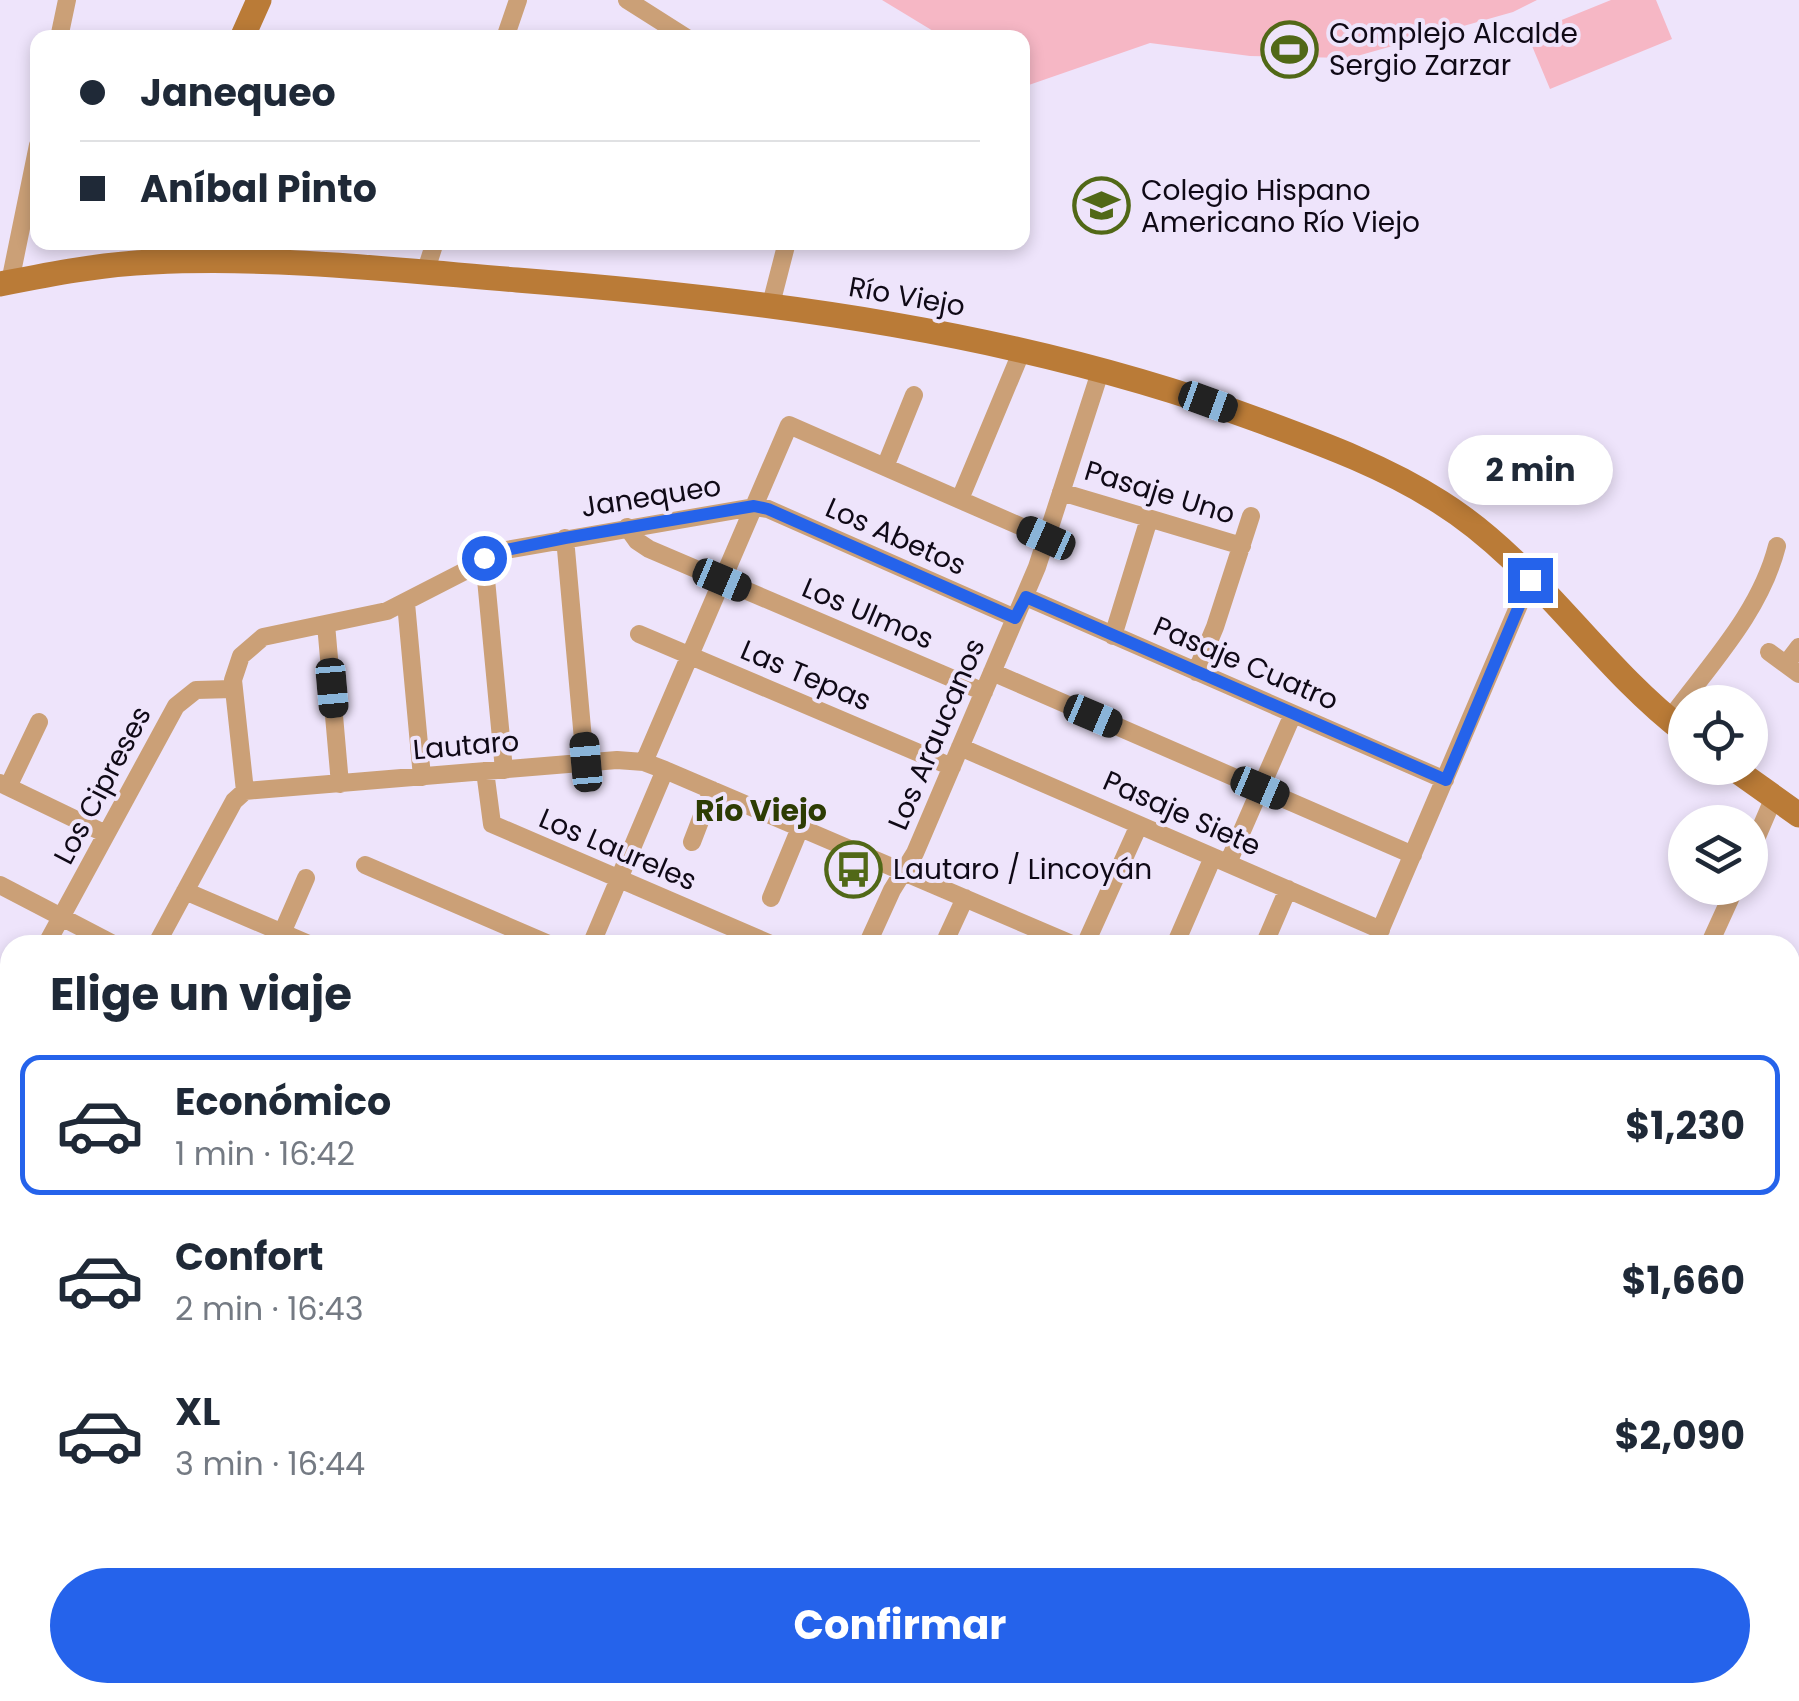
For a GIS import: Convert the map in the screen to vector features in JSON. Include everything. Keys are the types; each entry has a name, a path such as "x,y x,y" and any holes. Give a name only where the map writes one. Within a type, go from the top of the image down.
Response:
{"main road":[{"path":"246,30 259,0"},
{"name":"Río Viejo","path":"5,283 153,252 772,304 1024,348 1208,402 1356,458 1442,502 1500,548 1627,682 1668,718"},
{"path":"1757,785 1799,815"}],"street":[{"path":"61,30 67,0"},
{"path":"508,30 518,0"},
{"path":"627,0 674,30"},
{"path":"5,283 30,178"},
{"path":"425,273 432,250"},
{"path":"772,304 785,250"},
{"path":"960,499 1024,348"},
{"name":"Los Araucanos","path":"872,935 915,853 1026,597 1100,369"},
{"path":"885,467 914,396"},
{"path":"644,762 790,425 1046,538"},
{"name":"Pasaje Uno","path":"1062,492 1242,546"},
{"name":"Janequeo","path":"245,791 233,689 236,664 254,642 274,634 387,611 506,550 754,506"},
{"name":"Los Abetos","path":"754,506 1015,618"},
{"path":"1196,672 1216,626 1252,516"},
{"path":"1113,636 1149,519"},
{"name":"Los Ulmos","path":"627,528 648,549 984,692"},
{"path":"565,538 586,762"},
{"path":"1703,685 1764,589 1777,546"},
{"path":"484,558 495,771"},
{"path":"1379,935 1530,580"},
{"name":"Pasaje Cuatro","path":"1026,597 1446,780"},
{"path":"406,603 422,777"},
{"path":"326,624 340,784"},
{"name":"Las Tepas","path":"640,634 952,767"},
{"path":"1769,652 1792,669 1799,647"},
{"path":"992,672 1413,854"},
{"name":"Los Cipreses","path":"52,935 181,699 196,690 233,689"},
{"path":"1180,935 1260,788 1293,714"},
{"path":"39,722 4,785 106,834"},
{"name":"Pasaje Siete","path":"960,747 1288,889 1374,935"},
{"name":"Lautaro","path":"245,791 586,762 644,762 964,898 1031,935"},
{"path":"595,935 666,770"},
{"name":"Los Laureles","path":"495,771 492,824 749,935"},
{"path":"692,842 712,790"},
{"path":"161,935 234,801 245,791"},
{"path":"1768,811 1774,797"},
{"path":"1090,935 1140,824"},
{"path":"771,898 800,828"},
{"path":"365,865 527,935"},
{"path":"296,935 306,878"},
{"path":"0,885 96,935"},
{"path":"1268,935 1288,889"},
{"path":"185,891 284,935"},
{"path":"949,935 964,898"},
{"path":"1713,935 1727,905"}],"shaded area":[{"name":"Complejo Alcalde Sergio Zarzar","path":"882,0 1537,0 1513,12 1350,58 1250,56 1150,43 1030,85 1030,30 931,30"},
{"path":"1611,0 1656,0 1672,39 1550,89 1527,34"}],"place":[{"name":"Complejo Alcalde Sergio Zarzar","path":"1290,49"},
{"name":"Colegio Hispano Americano Río Viejo","path":"1102,206"},
{"name":"Lautaro / Lincoyán","path":"854,869"}],"district":[{"name":"Río Viejo","path":"761,811"}],"route":[{"path":"484,558 565,538 754,506 768,509 1015,618 1026,597 1446,780 1530,580"}]}
